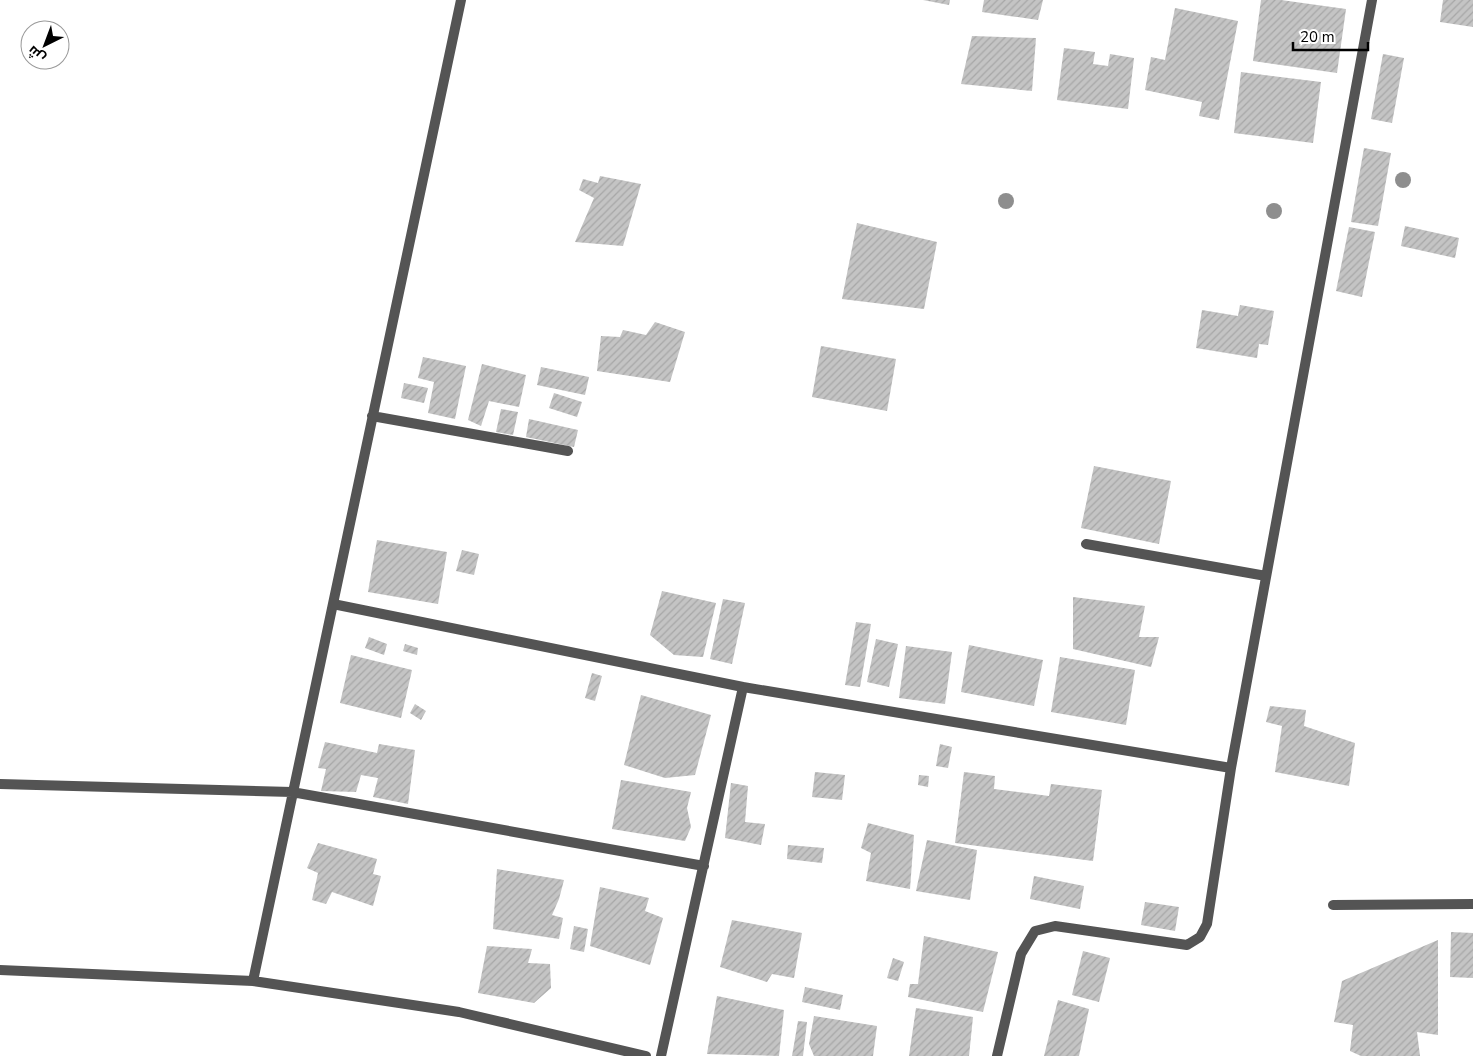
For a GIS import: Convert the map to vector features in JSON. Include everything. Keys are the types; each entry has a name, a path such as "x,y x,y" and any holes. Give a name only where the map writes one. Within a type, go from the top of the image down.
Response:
{"street":[{"path":"253,981 461,0"},
{"path":"997,1056 1021,954 1035,931 1055,926 1187,945 1200,937 1207,924 1231,768 1372,0"},
{"path":"372,416 568,451"},
{"path":"1086,544 1266,576"},
{"path":"333,604 743,687 1231,768"},
{"path":"661,1056 743,687"},
{"path":"0,784 292,792 704,866"},
{"path":"1333,904 1473,904"},
{"path":"0,970 253,981 459,1012 646,1056"}],"building":[{"path":"923,0 950,0 949,5"},
{"path":"984,0 1043,0 1038,20 982,12"},
{"path":"1261,0 1281,0 1346,9 1337,73 1253,61"},
{"path":"1443,0 1473,0 1473,27 1440,22"},
{"path":"1175,8 1238,21 1219,120 1199,116 1202,102 1145,90 1151,57 1165,60"},
{"path":"972,36 1036,38 1032,91 961,84"},
{"path":"1064,48 1095,52 1093,64 1108,66 1110,54 1134,58 1128,109 1057,100"},
{"path":"1383,54 1404,58 1392,123 1371,119"},
{"path":"1241,72 1321,82 1313,143 1234,133"},
{"path":"1364,148 1391,153 1378,226 1351,222"},
{"path":"600,176 641,184 623,246 575,242 594,198 579,190 583,179 598,183"},
{"path":"857,223 937,242 924,309 842,299"},
{"path":"1405,226 1459,238 1455,258 1401,246"},
{"path":"1349,227 1375,232 1362,297 1336,291"},
{"path":"1240,305 1274,311 1268,345 1259,344 1257,358 1196,348 1202,310 1238,316"},
{"path":"655,322 685,332 670,382 597,371 601,336 620,337 623,330 646,335"},
{"path":"821,346 896,359 887,411 812,397"},
{"path":"423,357 466,366 455,419 428,413 434,382 418,378"},
{"path":"482,364 526,375 519,407 489,401 481,426 468,420"},
{"path":"541,367 589,377 585,395 537,385"},
{"path":"404,383 428,388 424,403 401,398"},
{"path":"554,393 582,402 577,417 549,408"},
{"path":"501,409 518,412 513,435 496,432"},
{"path":"529,419 578,430 574,447 526,437"},
{"path":"1094,466 1171,481 1159,544 1081,528"},
{"path":"377,540 447,552 438,604 368,592"},
{"path":"462,550 479,554 474,575 456,571"},
{"path":"662,591 716,603 703,657 674,655 650,635"},
{"path":"1073,597 1145,606 1139,637 1159,637 1151,667 1073,649"},
{"path":"723,599 745,603 732,664 710,659"},
{"path":"856,622 871,624 860,687 845,685"},
{"path":"369,637 387,644 384,655 365,648"},
{"path":"876,639 898,644 889,687 867,682"},
{"path":"405,644 418,648 417,655 403,651"},
{"path":"969,645 1043,660 1034,706 961,692"},
{"path":"906,646 952,652 945,704 899,698"},
{"path":"351,655 412,670 401,718 340,703"},
{"path":"1060,657 1135,670 1126,725 1051,712"},
{"path":"592,673 602,676 595,701 585,698"},
{"path":"641,695 711,715 695,775 665,778 624,765"},
{"path":"415,704 426,711 421,720 410,713"},
{"path":"1270,706 1306,710 1304,726 1355,743 1349,786 1275,772 1282,726 1266,722"},
{"path":"325,742 377,753 379,744 415,750 408,804 373,797 378,778 361,775 356,792 321,791 326,769 318,768"},
{"path":"940,744 952,747 948,768 936,766"},
{"path":"815,772 845,775 842,800 812,797"},
{"path":"964,772 995,776 994,789 1049,796 1051,784 1102,790 1093,861 955,843"},
{"path":"919,775 929,776 928,787 918,785"},
{"path":"621,780 691,792 687,808 691,827 685,841 612,829"},
{"path":"731,783 748,786 745,822 765,824 761,845 725,838"},
{"path":"868,823 914,835 910,889 866,881 871,853 861,848"},
{"path":"927,840 977,850 970,900 916,891"},
{"path":"318,843 377,859 373,874 381,876 373,906 332,892 326,904 312,900 318,873 307,868"},
{"path":"788,845 824,848 822,863 787,859"},
{"path":"497,869 564,880 552,915 563,918 559,939 493,929"},
{"path":"1034,876 1084,886 1080,909 1030,899"},
{"path":"600,887 649,898 645,911 663,918 650,965 590,946"},
{"path":"1145,902 1179,907 1175,931 1141,925"},
{"path":"732,920 802,933 794,978 772,974 767,982 720,967"},
{"path":"574,926 588,929 584,952 570,949"},
{"path":"1451,932 1473,933 1473,978 1450,977"},
{"path":"924,936 998,952 983,1012 908,997 910,984 918,984"},
{"path":"1438,940 1438,1035 1417,1032 1420,1056 1361,1056 1350,1051 1353,1025 1334,1022 1342,981"},
{"path":"487,946 532,949 528,963 550,964 551,988 534,1003 478,993"},
{"path":"1083,951 1110,958 1099,1002 1072,995"},
{"path":"893,958 904,962 898,981 887,978"},
{"path":"805,987 843,995 840,1010 802,1002"},
{"path":"717,996 784,1010 779,1056 707,1054"},
{"path":"1058,1000 1089,1009 1079,1056 1044,1056"},
{"path":"916,1008 973,1017 969,1056 909,1056"},
{"path":"814,1016 877,1026 873,1056 814,1056 809,1044"},
{"path":"798,1021 807,1022 803,1056 792,1056"}]}
